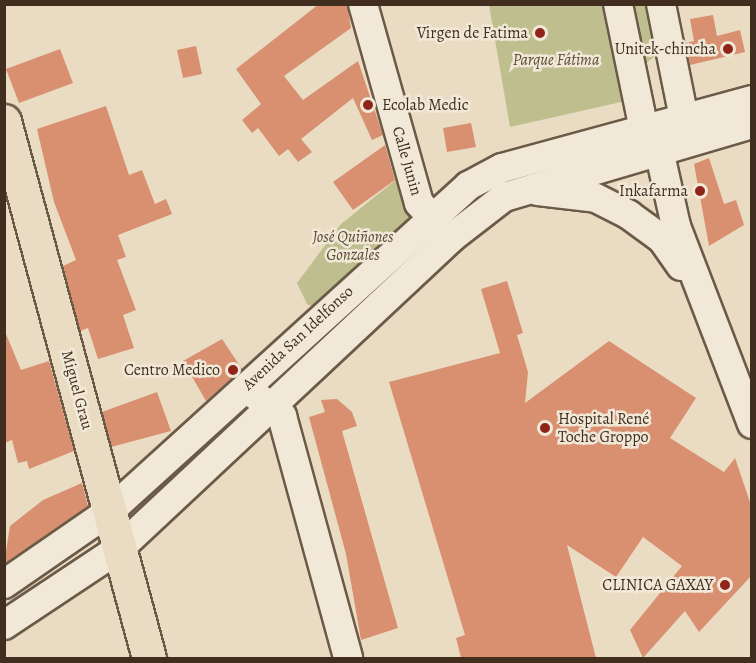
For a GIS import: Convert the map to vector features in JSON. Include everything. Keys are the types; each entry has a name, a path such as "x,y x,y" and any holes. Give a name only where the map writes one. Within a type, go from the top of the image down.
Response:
{"main road":[{"name":"Miguel Grau","path":"4,121 149,658"}],"street":[{"name":"Calle Junin","path":"363,4 419,203 451,238"},
{"path":"618,4 652,140 696,287 752,424"},
{"path":"661,4 684,118"},
{"path":"652,140 684,118 752,100"},
{"path":"652,140 752,124"},
{"name":"Avenida San Idelfonso","path":"4,584 110,511 430,215 502,168 652,140"},
{"name":"Avenida San Idelfonso","path":"4,625 120,548 451,238 513,193 652,140"},
{"path":"513,193 575,194 629,215 662,239 696,287"},
{"path":"246,387 282,416 348,658"}],"green space":[{"name":"Parque Fátima","path":"489,5 606,5 630,100 510,127"},
{"path":"626,5 648,5 658,54 638,69"},
{"name":"José Quiñones Gonzales","path":"397,179 413,219 319,310 307,304 297,283 341,224"}],"building":[{"path":"319,4 347,4 351,28 284,76 303,100 358,61 383,135 372,140 353,98 301,139 312,152 298,162 288,149 279,156 258,128 252,133 242,120 261,104 236,69"},
{"path":"713,15 717,36 740,30 745,52 690,65 686,43 694,41 690,19"},
{"path":"196,46 202,74 183,78 177,50"},
{"path":"60,49 73,83 19,103 6,69"},
{"path":"106,106 129,175 142,170 155,204 166,199 172,214 118,235 126,257 117,260 136,310 123,315 134,348 98,359 88,328 80,331 63,266 76,260 54,202 37,129"},
{"path":"471,123 476,147 447,152 443,128"},
{"path":"385,145 395,180 353,210 333,182"},
{"path":"709,158 724,204 736,200 744,225 709,246 694,164"},
{"path":"507,281 523,333 517,335 528,372 525,403 609,341 696,398 670,438 724,472 735,458 752,508 752,575 699,632 685,611 643,658 630,630 682,566 643,537 616,577 567,545 596,658 461,658 456,638 465,635 389,382 500,353 481,289"},
{"path":"4,329 21,370 49,361 74,451 29,469 27,461 18,463 12,440 4,443"},
{"path":"222,339 242,369 206,401 183,361"},
{"path":"157,392 171,431 111,447 102,412"},
{"path":"337,399 352,412 357,426 342,431 398,628 361,640 346,554 309,417 325,412 321,400"},
{"path":"82,483 88,506 4,564 10,526 43,500"}],"place":[{"name":"Virgen de Fatima","path":"540,33"},
{"name":"Unitek-chincha","path":"728,49"},
{"name":"Ecolab Medic","path":"368,105"},
{"name":"Inkafarma","path":"700,191"},
{"name":"Centro Medico","path":"233,370"},
{"name":"Hospital René Toche Groppo","path":"545,428"},
{"name":"CLINICA GAXAY","path":"725,585"}]}
